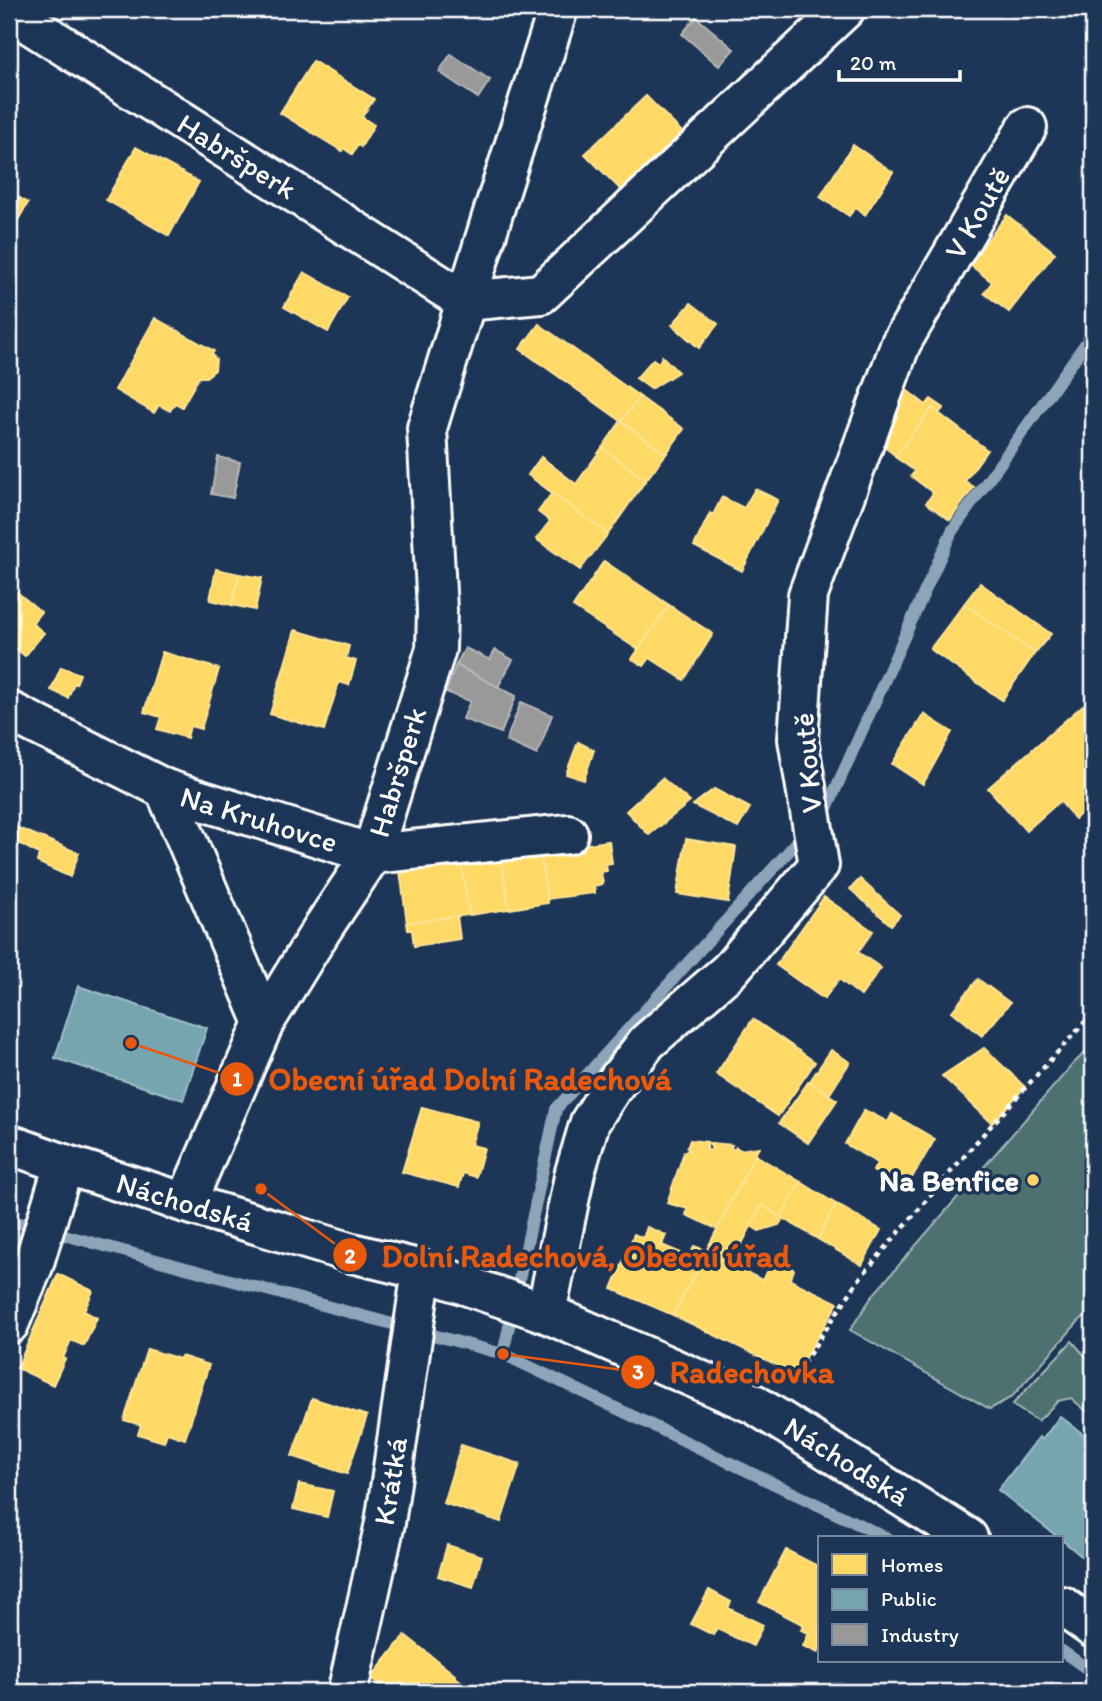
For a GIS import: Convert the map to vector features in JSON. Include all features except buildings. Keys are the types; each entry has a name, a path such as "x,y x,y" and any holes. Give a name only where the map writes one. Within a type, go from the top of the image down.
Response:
{"street":[{"name":"Habršperk","path":"186,1203 264,1023 372,854 436,649 437,610 427,428 558,9"},
{"path":"465,301 541,294 845,9"},
{"name":"Habršperk","path":"9,11 465,301"},
{"name":"V Koutě","path":"546,1313 575,1172 590,1122 647,1042 730,970 819,865 798,739 808,595 901,343 1027,127"},
{"name":"Na Kruhovce","path":"9,711 164,789 372,854 568,834"},
{"path":"164,789 264,1023"},
{"name":"Náchodská","path":"9,1144 186,1203 352,1253 422,1270 546,1313 771,1413 965,1536"},
{"path":"9,1324 33,1266 64,1164"},
{"name":"Krátká","path":"348,1689 385,1523 422,1270"},
{"path":"1064,1607 1093,1628"}],"path":[{"path":"771,1413 860,1278 979,1139 1093,1013"}],"green space":[{"name":"Na Benfice","path":"1093,1045 1093,1309 1078,1322 1012,1397 990,1409 850,1330 873,1295 1073,1064"},
{"path":"1072,1341 1093,1365 1093,1417 1071,1398 1058,1401 1038,1421 1012,1405"}],"waterway":[{"path":"819,817 827,808 952,531 1093,333"},
{"path":"503,1354 556,1109 807,831"},
{"path":"9,1220 503,1354 883,1536"},
{"path":"1064,1652 1093,1673"}],"place":[{"name":"Obecní úřad Dolní Radechová","path":"131,1043"},
{"name":"Na Benfice","path":"1033,1180"},
{"name":"Dolní Radechová, Obecní úřad","path":"261,1189"},
{"name":"Radechovka","path":"503,1354"}]}
